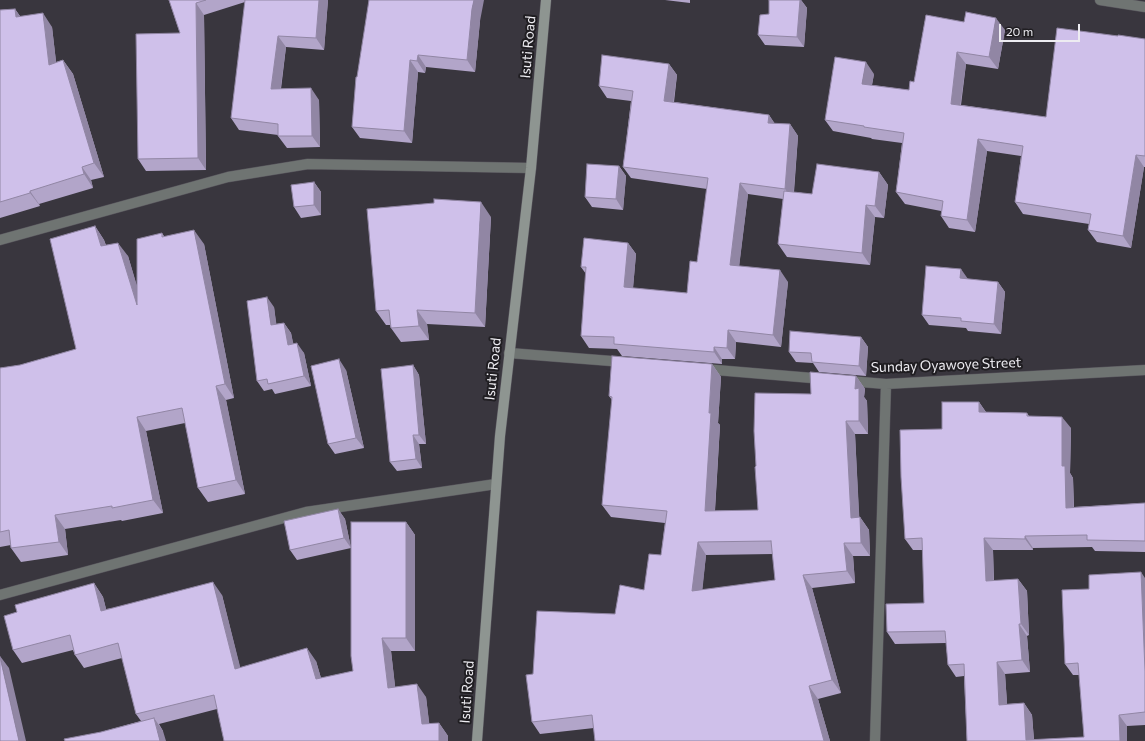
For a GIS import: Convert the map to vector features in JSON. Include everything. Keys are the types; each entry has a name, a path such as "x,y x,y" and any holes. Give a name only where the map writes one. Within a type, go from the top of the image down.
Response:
{"street":[{"name":"Isuti Road","path":"478,741 496,484 509,353 531,168 546,0"},
{"path":"1100,0 1145,7"},
{"path":"0,240 228,177 308,164 531,168"},
{"path":"509,353 634,363"},
{"name":"Sunday Oyawoye Street","path":"697,368 886,384 1145,370"},
{"path":"874,741 886,384"},
{"path":"0,595 306,512 496,484"}],"building":[{"path":"169,0 206,0 196,3 198,158 138,159 136,34 180,33"},
{"path":"245,0 319,0 316,38 278,36 271,89 311,88 312,136 278,136 278,124 231,118"},
{"path":"369,0 474,0 467,60 418,55 417,61 410,60 404,131 352,127 356,77"},
{"path":"769,0 800,0 797,37 758,35 760,15 769,14"},
{"path":"15,9 16,17 43,13 49,65 63,60 94,163 82,167 84,174 0,202 0,10"},
{"path":"966,12 996,18 989,57 957,52 951,104 1046,117 1057,28 1145,39 1145,156 1136,155 1123,236 1088,230 1091,214 1015,202 1023,146 978,139 967,220 941,216 943,201 896,192 904,133 825,120 835,57 866,62 862,84 909,90 910,81 914,82 926,15 964,22"},
{"path":"602,55 669,64 664,101 769,115 768,123 790,124 785,189 740,183 730,265 780,270 773,335 728,330 727,348 714,347 714,352 614,344 614,337 581,336 586,267 581,267 584,238 628,243 624,287 687,293 690,261 697,262 708,178 623,167 633,91 599,86"},
{"path":"587,164 619,166 616,199 585,197"},
{"path":"817,164 879,172 875,206 866,205 862,253 778,244 784,191 812,194"},
{"path":"314,182 314,205 294,207 291,185"},
{"path":"434,199 481,202 475,313 417,310 419,326 391,328 389,310 376,311 367,209 434,203"},
{"path":"95,226 101,246 118,243 137,305 137,239 162,233 162,237 194,230 225,384 216,386 236,480 198,488 182,408 137,417 153,500 112,508 112,506 55,515 59,542 11,548 9,530 0,532 0,368 20,365 76,349 50,239"},
{"path":"926,266 961,269 960,278 998,282 994,324 961,321 961,318 922,315"},
{"path":"267,297 271,325 284,323 288,345 297,343 304,376 268,384 267,379 257,381 247,301"},
{"path":"790,331 861,337 859,366 812,362 811,353 789,352"},
{"path":"612,356 712,364 709,413 711,413 705,511 758,510 754,431 755,393 811,394 810,372 856,376 855,389 859,388 859,421 846,421 851,518 860,517 861,543 844,543 847,571 803,575 832,680 809,686 824,741 595,741 592,715 532,722 526,675 533,674 537,611 615,614 620,585 644,590 649,554 661,555 667,511 602,505 612,397 609,396","holes":["771,541 775,580 692,591 698,542"]},
{"path":"339,359 356,438 328,444 311,366"},
{"path":"413,365 419,435 413,435 416,459 390,462 381,369"},
{"path":"942,402 979,402 979,412 1027,413 1027,416 1062,417 1062,466 1065,466 1066,508 1145,503 1145,541 1087,540 1087,535 1025,536 1025,539 984,538 986,581 1018,579 1021,624 1019,624 1022,660 997,662 999,705 1024,703 1026,740 1084,737 1078,663 1065,664 1062,590 1089,589 1089,575 1141,572 1145,712 1119,715 1120,741 967,741 964,664 948,665 945,631 887,632 886,604 924,603 922,538 905,539 900,430 942,429"},
{"path":"338,509 344,538 290,550 284,521"},
{"path":"351,522 406,522 406,638 382,638 388,688 417,684 422,724 439,723 439,741 224,741 214,695 136,714 118,643 75,655 70,635 13,650 4,616 17,612 15,605 94,583 101,611 213,582 235,669 307,648 316,679 353,671 351,656"},
{"path":"0,657 19,741 0,741"},
{"path":"154,718 160,741 65,741 64,739 101,732"}]}
